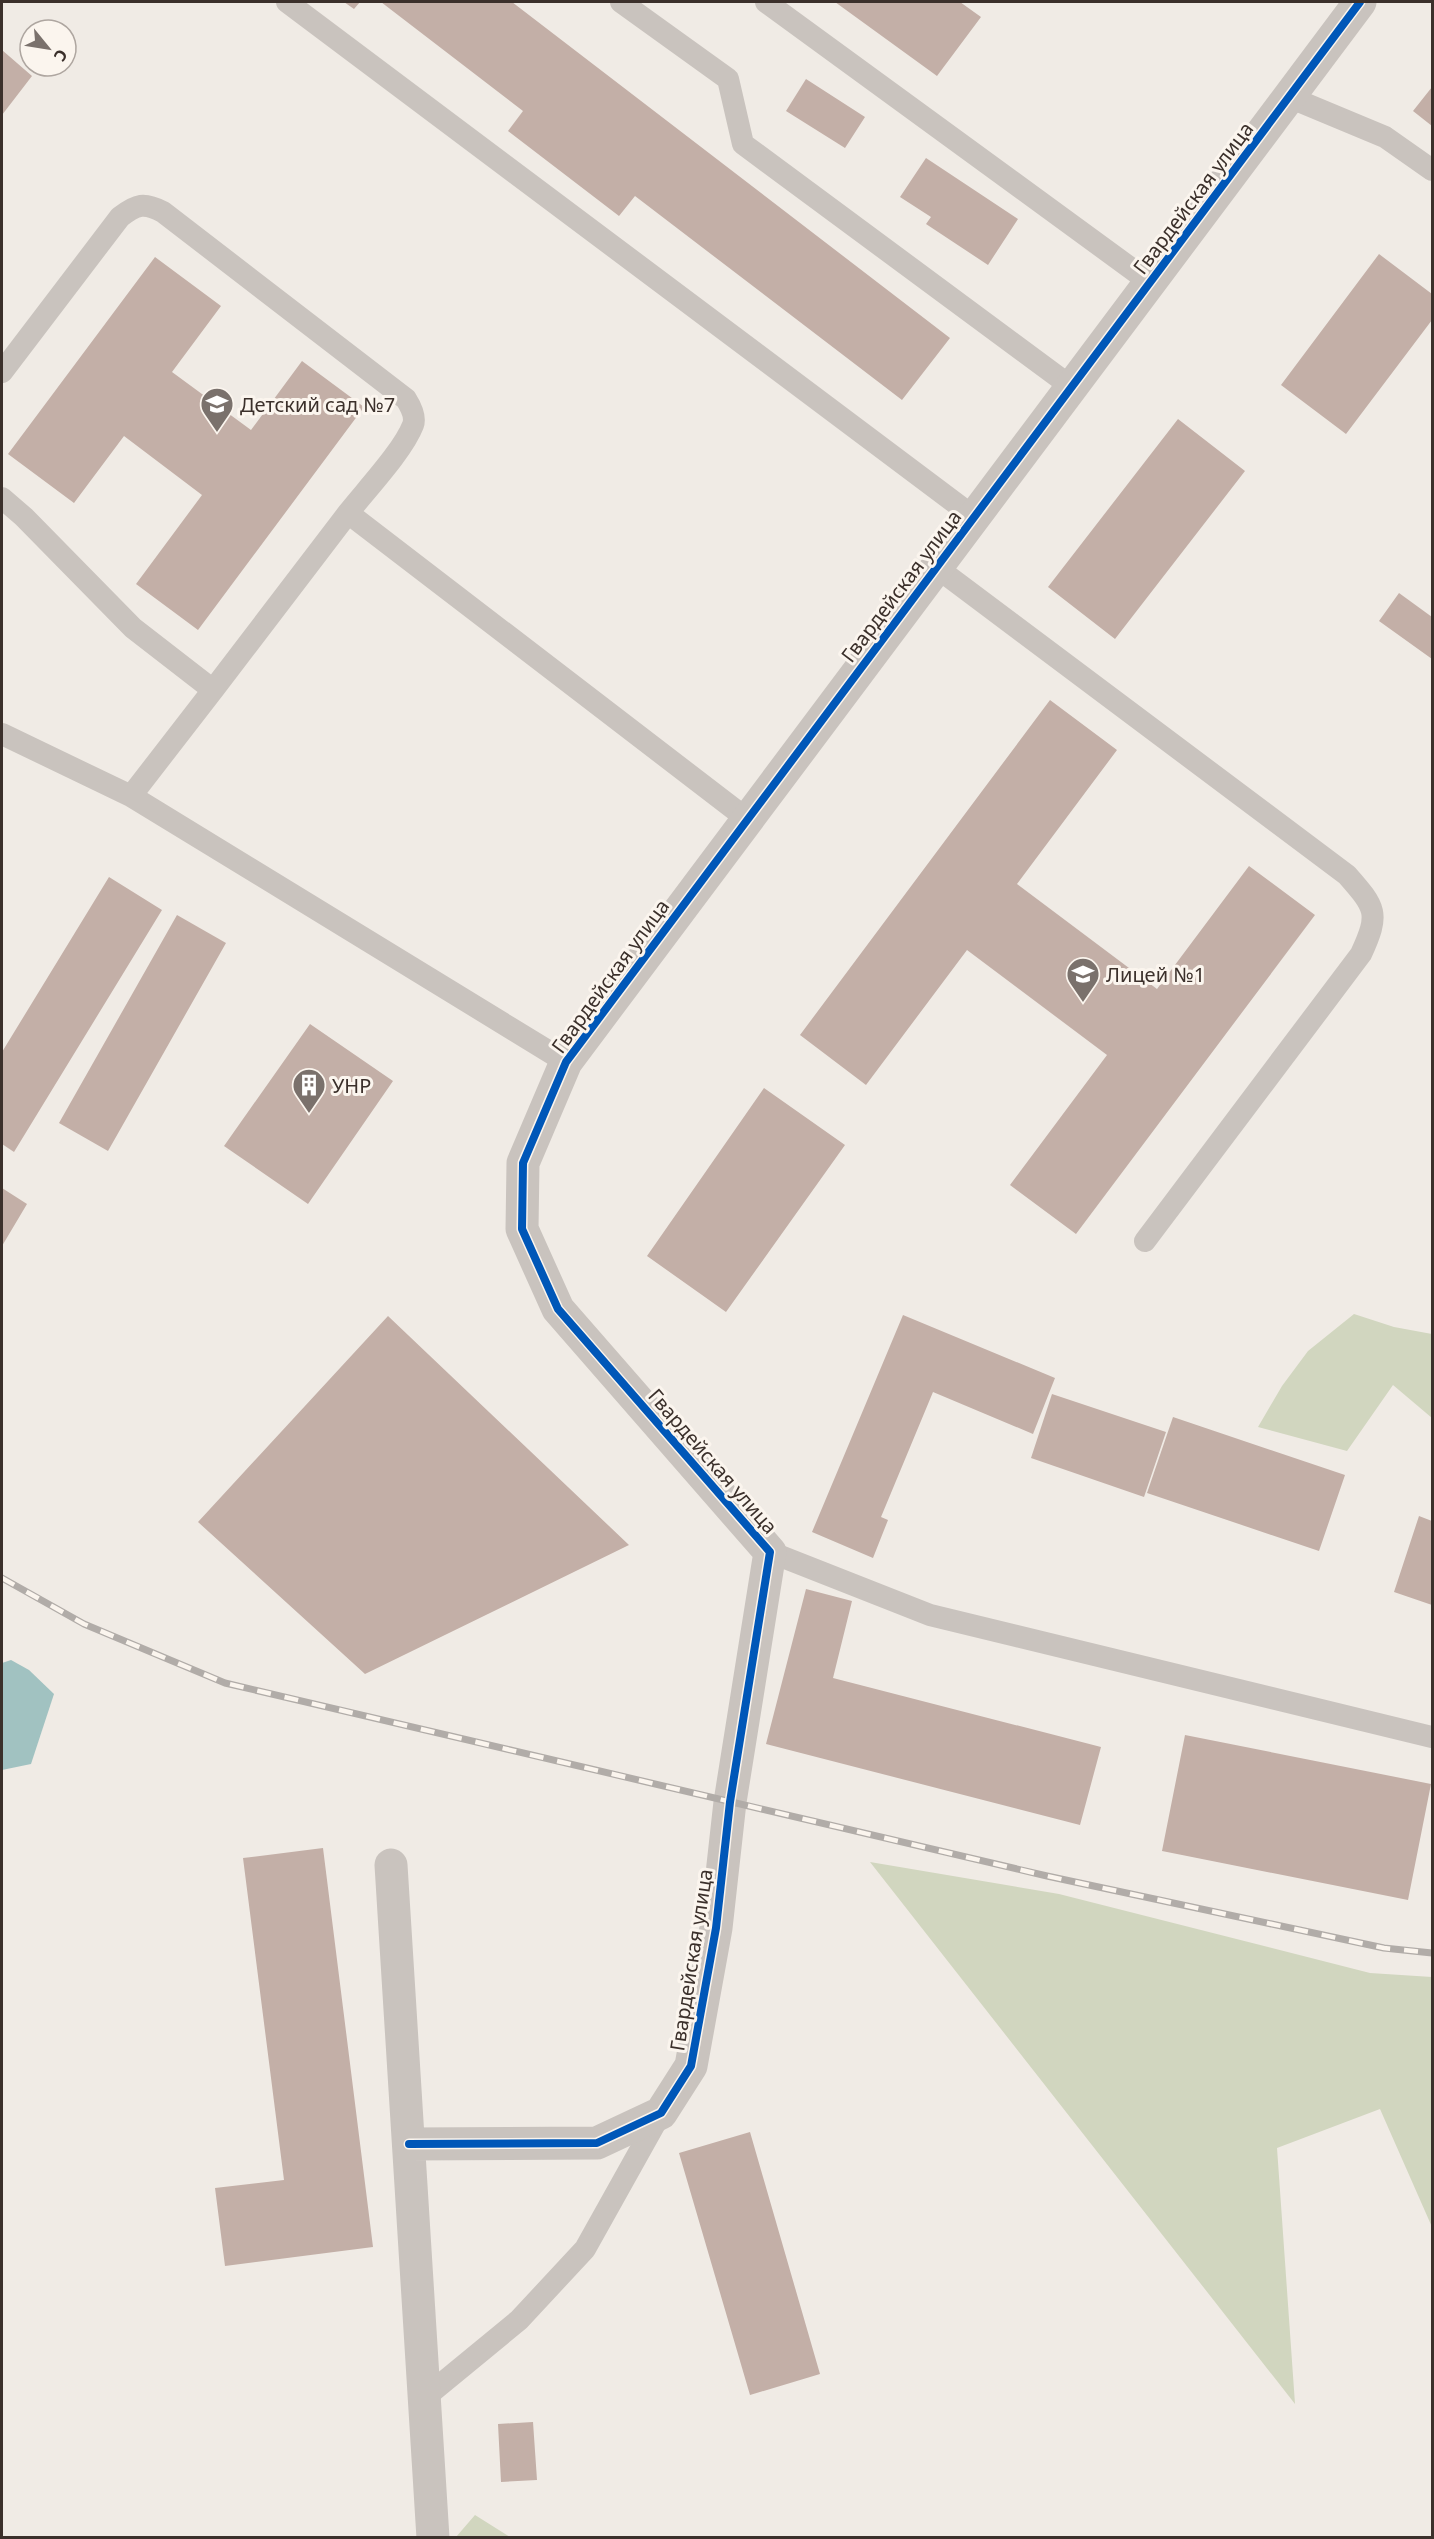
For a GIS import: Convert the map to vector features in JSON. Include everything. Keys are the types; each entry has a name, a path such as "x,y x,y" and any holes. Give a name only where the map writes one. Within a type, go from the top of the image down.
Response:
{"street":[{"name":"Гвардейская улица","path":"661,2114 691,2067 716,1928 730,1802 770,1552 558,1309 522,1229 523,1163 566,1062 1360,2"},
{"path":"391,1865 433,2538"},
{"path":"409,2144 597,2143 661,2114"}],"lane":[{"path":"287,2 974,517"},
{"path":"621,2 728,79 743,144 1073,388"},
{"path":"766,2 1151,283"},
{"path":"1289,97 1385,138 1432,170"},
{"path":"2,372 120,217 135,206 148,204 163,212 406,399 412,410 414,424 131,796"},
{"path":"2,498 24,517 133,628 213,690"},
{"path":"348,513 747,819"},
{"path":"936,567 1347,875 1370,901 1373,926 1361,954 1145,1241"},
{"path":"2,734 131,796 566,1062"},
{"path":"770,1552 930,1615 1432,1737"},
{"path":"423,2399 519,2320 585,2249 661,2114"}],"green space":[{"path":"1354,1314 1394,1327 1432,1334 1432,1418 1393,1385 1347,1451 1258,1427 1282,1386 1308,1351"},
{"path":"870,1862 1059,1894 1370,1973 1432,1977 1432,2227 1380,2109 1277,2148 1295,2404"},
{"path":"475,2515 510,2537 456,2537"}],"water":[{"path":"11,1660 29,1670 54,1694 31,1764 2,1770 2,1663"}],"building":[{"path":"344,2 360,2 354,9"},
{"path":"381,2 512,2 950,338 902,400 635,196 619,216 508,131 523,111"},
{"path":"835,2 960,2 981,17 937,76"},
{"path":"2,50 18,64 18,78 30,78 2,115"},
{"path":"806,79 865,117 845,148 786,111"},
{"path":"1432,87 1432,126 1413,111"},
{"path":"926,158 1018,219 988,265 926,224 931,217 900,197"},
{"path":"1379,254 1432,294 1432,320 1346,434 1281,385"},
{"path":"155,257 221,306 172,372 251,430 302,361 364,407 198,630 136,584 202,495 124,436 74,503 8,454"},
{"path":"1178,419 1245,471 1115,639 1048,587"},
{"path":"1399,593 1432,617 1432,659 1379,621"},
{"path":"1050,700 1117,750 1017,884 1157,989 1249,866 1315,915 1076,1234 1010,1185 1107,1055 967,950 866,1085 800,1035"},
{"path":"109,877 162,910 14,1152 2,1144 2,1052"},
{"path":"177,915 226,943 108,1151 59,1123"},
{"name":"УНР","path":"310,1024 393,1081 308,1204 224,1146"},
{"path":"764,1088 845,1145 726,1312 647,1256"},
{"path":"2,1188 27,1204 2,1246"},
{"path":"903,1315 1055,1378 1033,1434 933,1392 881,1517 888,1520 873,1558 812,1532"},
{"path":"388,1316 629,1545 365,1674 198,1522"},
{"path":"1052,1394 1166,1432 1144,1497 1031,1458"},
{"path":"1173,1417 1345,1475 1319,1551 1147,1493"},
{"path":"1419,1516 1432,1521 1432,1605 1394,1592"},
{"path":"806,1589 852,1601 833,1678 1101,1747 1080,1825 766,1744"},
{"path":"1185,1735 1431,1784 1408,1900 1162,1851"},
{"path":"323,1848 373,2247 225,2266 215,2188 284,2180 243,1858"},
{"path":"750,2132 820,2374 750,2395 679,2153"},
{"path":"533,2422 537,2480 501,2482 498,2424"}],"railway":[{"path":"2,1578 84,1624 225,1683 1047,1876 1384,1948 1432,1953"}],"cycle path":[{"path":"409,2144 597,2143 661,2113 691,2066 716,1928 730,1802 770,1552 558,1309 522,1229 523,1163 566,1062 1360,2"}],"place":[{"name":"Детский сад №7","path":"217,433"},
{"name":"Лицей №1","path":"1083,1003"},
{"name":"УНР","path":"309,1114"}]}
